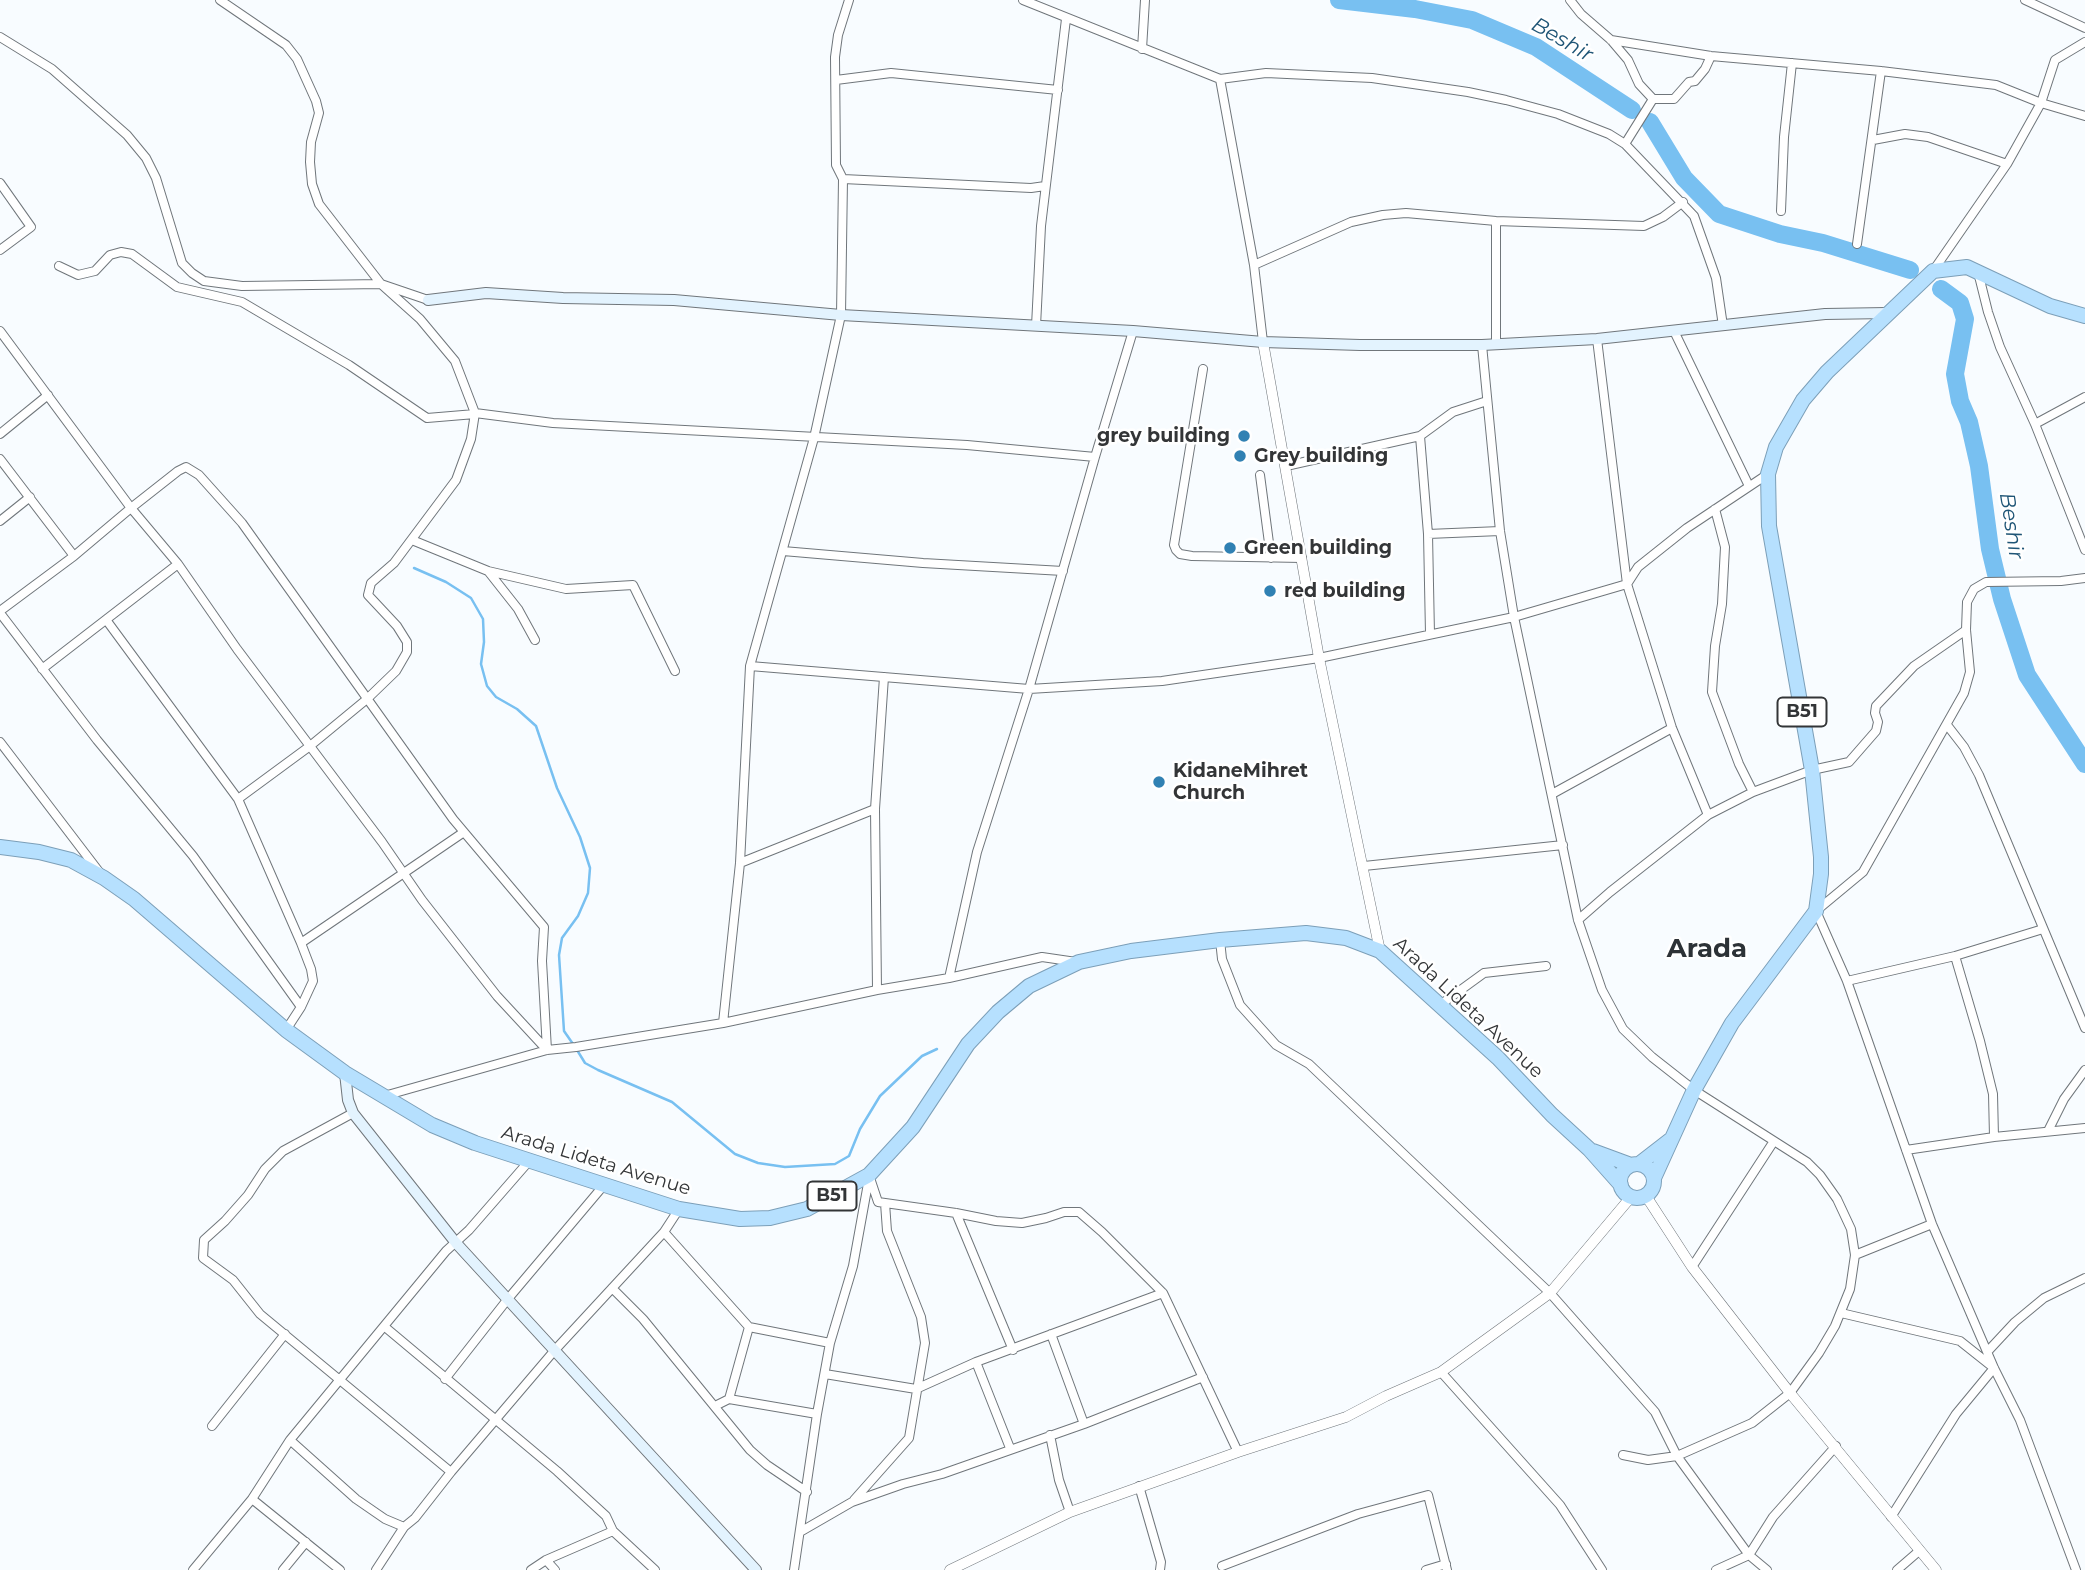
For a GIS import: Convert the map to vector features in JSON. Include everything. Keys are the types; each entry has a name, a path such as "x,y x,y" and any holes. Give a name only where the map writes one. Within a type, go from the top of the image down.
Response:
{"highway":[{"path":"1933,271 1967,267 2050,306 2085,316"},
{"name":"B51","path":"1816,911 1821,865 1812,770 1769,526 1768,474 1776,447 1803,400 1887,313 1933,271"},
{"name":"Arada Lideta Avenue","path":"0,847 39,852 71,860 104,878 134,899 286,1030 381,1096 453,1134 679,1209 740,1219 770,1218 807,1209 869,1175 913,1127 968,1044 998,1012 1029,986 1079,962 1131,951 1306,933 1346,938 1380,951 1498,1058 1552,1115 1589,1149 1625,1193 1639,1196"},
{"path":"1639,1196 1654,1185 1654,1178 1694,1090 1731,1023 1816,911"},
{"path":"1621,1185 1624,1170 1671,1139"},
{"name":"Arada Lideta Avenue","path":"1589,1149 1647,1167 1654,1178"}],"main road":[{"path":"428,300 486,293 563,298 674,300 841,315 1133,331 1263,342 1360,345 1482,345 1597,339 1825,314 1887,313"},
{"path":"345,1073 348,1100 353,1113 456,1243 756,1570"}],"street":[{"path":"220,0 286,45 297,59 316,101 318,113 311,142 310,162 312,184 319,205 381,284 420,320 455,361 475,413 471,439 456,480 394,563 371,583 369,595 397,626 407,642 407,652 396,671 310,746 239,799"},
{"path":"723,1023 740,863 750,666 814,438 841,315 843,179 836,165 835,58 838,35 849,0"},
{"path":"1023,0 1220,79 1266,74 1372,78 1468,92 1559,114 1609,134 1625,144 1683,202 1698,226 1717,278 1723,327"},
{"path":"1142,49 1145,0"},
{"path":"1570,0 1628,60 1639,84 1653,99 1674,99 1689,82 1695,81 1711,56"},
{"path":"2025,0 2085,28"},
{"path":"1035,326 1045,186 1066,19"},
{"path":"0,37 52,69 127,135 146,158 156,178 182,263 192,274 204,281 242,286 381,284 428,300"},
{"path":"1611,40 1711,56 1881,71 1996,85 2040,103 2085,116"},
{"path":"1933,271 2007,164 2040,103 2055,60 2085,42"},
{"path":"1781,211 1784,136 1792,63"},
{"path":"1857,244 1881,71"},
{"path":"836,80 891,73 1058,90"},
{"path":"1220,79 1254,265 1263,342 1319,658 1380,951"},
{"path":"1625,144 1653,99"},
{"path":"1873,140 1905,134 1928,137 2007,164"},
{"path":"843,179 1031,188 1045,186"},
{"path":"0,183 31,227 0,250"},
{"path":"1254,265 1351,222 1383,215 1406,213 1496,221 1622,227 1644,226 1663,217 1683,202"},
{"path":"1496,221 1496,344"},
{"path":"59,266 78,275 94,271 110,255 121,252 132,254 177,287 242,302 349,365 427,418 475,413 553,423 967,445 1095,457"},
{"path":"1978,271 2000,347 2035,424 2085,550"},
{"path":"949,978 977,852 1030,688 1133,331"},
{"path":"1674,331 1749,486"},
{"path":"1,333 131,508 178,564 237,649 404,874 497,996 547,1050"},
{"path":"1597,339 1627,584 1672,728 1708,815"},
{"path":"1482,345 1500,531 1514,617 1578,920 1602,990 1623,1029 1652,1058 1694,1090 1807,1162 1831,1191 1851,1229 1855,1255 1850,1289 1841,1313 1819,1353 1790,1393 1752,1423 1677,1456 1648,1460 1623,1455"},
{"path":"1203,369 1174,545 1180,554 1192,556 1302,558"},
{"path":"0,434 48,395"},
{"path":"2035,424 2085,397"},
{"path":"1286,466 1420,436 1453,412 1487,401"},
{"path":"1420,436 1428,534 1430,634"},
{"path":"0,459 74,556"},
{"path":"301,1007 193,856 42,669 0,612 186,467 199,475 242,523 464,832 544,927 542,961 547,1050"},
{"path":"750,666 1030,688 1162,681 1319,658 1514,617 1627,584 1638,567 1715,509 1768,474"},
{"path":"1260,475 1271,558"},
{"path":"0,521 30,497"},
{"path":"1715,509 1725,547 1722,604 1714,646 1712,692 1739,764 1753,792"},
{"path":"1428,534 1500,531"},
{"path":"412,540 488,571 566,589 633,585 675,671"},
{"path":"783,551 1063,571"},
{"path":"42,669 178,564"},
{"path":"488,571 518,609 535,640"},
{"path":"2076,1570 2020,1420 1994,1368 1932,1224 1847,981 1816,911 1863,872 1964,694 1970,672 1966,630 1969,596 1974,589 1986,582 2085,578"},
{"path":"107,621 239,799 311,969 313,981 286,1030"},
{"path":"1578,920 1708,815 1753,792 1812,770 1849,762 1876,731 1876,706 1914,666 1966,630"},
{"path":"877,990 874,809 884,677"},
{"path":"1947,725 1964,747 1979,775 2085,1028"},
{"path":"1552,794 1672,728"},
{"path":"0,742 104,878"},
{"path":"740,863 874,809"},
{"path":"301,943 464,832"},
{"path":"1364,866 1563,845"},
{"path":"1847,981 1955,956 2043,929"},
{"path":"1220,940 1222,959 1240,1005 1276,1045 1309,1064 1550,1293 1655,1412 1677,1456 1749,1555 1767,1570"},
{"path":"1955,956 1993,1094 1994,1137"},
{"path":"381,1096 547,1050 723,1023 1042,957 1079,962"},
{"path":"1440,1005 1484,973 1546,965"},
{"path":"2048,1131 2064,1099 2085,1070"},
{"path":"353,1113 283,1151 265,1169 248,1195 225,1221 204,1240 203,1258 233,1280 260,1314 451,1472"},
{"path":"1906,1150 1994,1137 2085,1128"},
{"path":"1692,1267 1774,1141"},
{"path":"194,1570 252,1499 290,1440 446,1251 530,1160"},
{"path":"869,1175 878,1202 1022,1223 1046,1219 1064,1212 1079,1212 1163,1293 1238,1452"},
{"path":"794,1570 830,1343 853,1266 869,1175"},
{"path":"445,1379 507,1300 604,1185"},
{"path":"950,1570 1070,1512 1139,1486 1346,1417 1441,1371 1550,1293 1639,1196 1790,1393 1936,1570"},
{"path":"852,1502 909,1438 925,1343 925,1331 887,1231 885,1203"},
{"path":"376,1570 404,1527 415,1518 554,1351 664,1232 679,1209"},
{"path":"956,1213 1013,1350"},
{"path":"1855,1255 1932,1224"},
{"path":"664,1232 749,1326 830,1343"},
{"path":"1988,1351 2015,1322 2044,1297 2085,1278"},
{"path":"612,1288 643,1319 750,1450 807,1492"},
{"path":"825,1374 916,1389 976,1362 1163,1293"},
{"path":"1841,1313 1960,1341 1994,1368"},
{"path":"729,1399 749,1326"},
{"path":"385,1327 557,1471 606,1516 614,1531 655,1570"},
{"path":"212,1426 285,1334"},
{"path":"1051,1334 1084,1424"},
{"path":"976,1362 1010,1448"},
{"path":"1891,1517 1956,1414 1994,1368"},
{"path":"1441,1371 1560,1505 1602,1570"},
{"path":"800,1532 852,1502 942,1474 1084,1424 1203,1377"},
{"path":"715,1406 729,1399 817,1414"},
{"path":"1050,1435 1059,1480 1070,1512"},
{"path":"290,1440 356,1499 385,1520 404,1527"},
{"path":"1716,1570 1749,1555 1773,1517 1836,1446"},
{"path":"1139,1486 1161,1562 1160,1570"},
{"path":"1222,1566 1358,1514 1428,1495 1446,1567 1426,1570"},
{"path":"252,1499 340,1570"},
{"path":"531,1570 546,1560 614,1531"},
{"path":"283,1570 306,1542"},
{"path":"1897,1570 1919,1551"},
{"path":"546,1560 555,1570"}],"waterway":[{"name":"Beshir","path":"1339,0 1415,9 1472,20 1536,47 1632,110"},
{"name":"Beshir","path":"1650,122 1684,178 1719,214 1910,270"},
{"name":"Beshir","path":"1941,289 1960,303 1965,319 1955,374 1979,466 1990,549 2002,599 2027,675 2085,764"},
{"path":"414,568 446,582 471,598 483,619 481,664 487,686 496,697 517,709 536,726 557,788 580,837 590,868 588,893 578,916 562,938 559,955 564,1031 573,1044"},
{"path":"577,1050 585,1063 672,1102 735,1154 758,1163 785,1167 835,1164 849,1156 860,1129 880,1096 922,1056 937,1049"}],"place":[{"name":"grey building","path":"1244,436"},
{"name":"Grey building","path":"1240,456"},
{"name":"Green building","path":"1230,548"},
{"name":"red building","path":"1270,591"},
{"name":"KidaneMihret Church","path":"1159,782"}],"district":[{"name":"Arada","path":"1707,949"}]}
